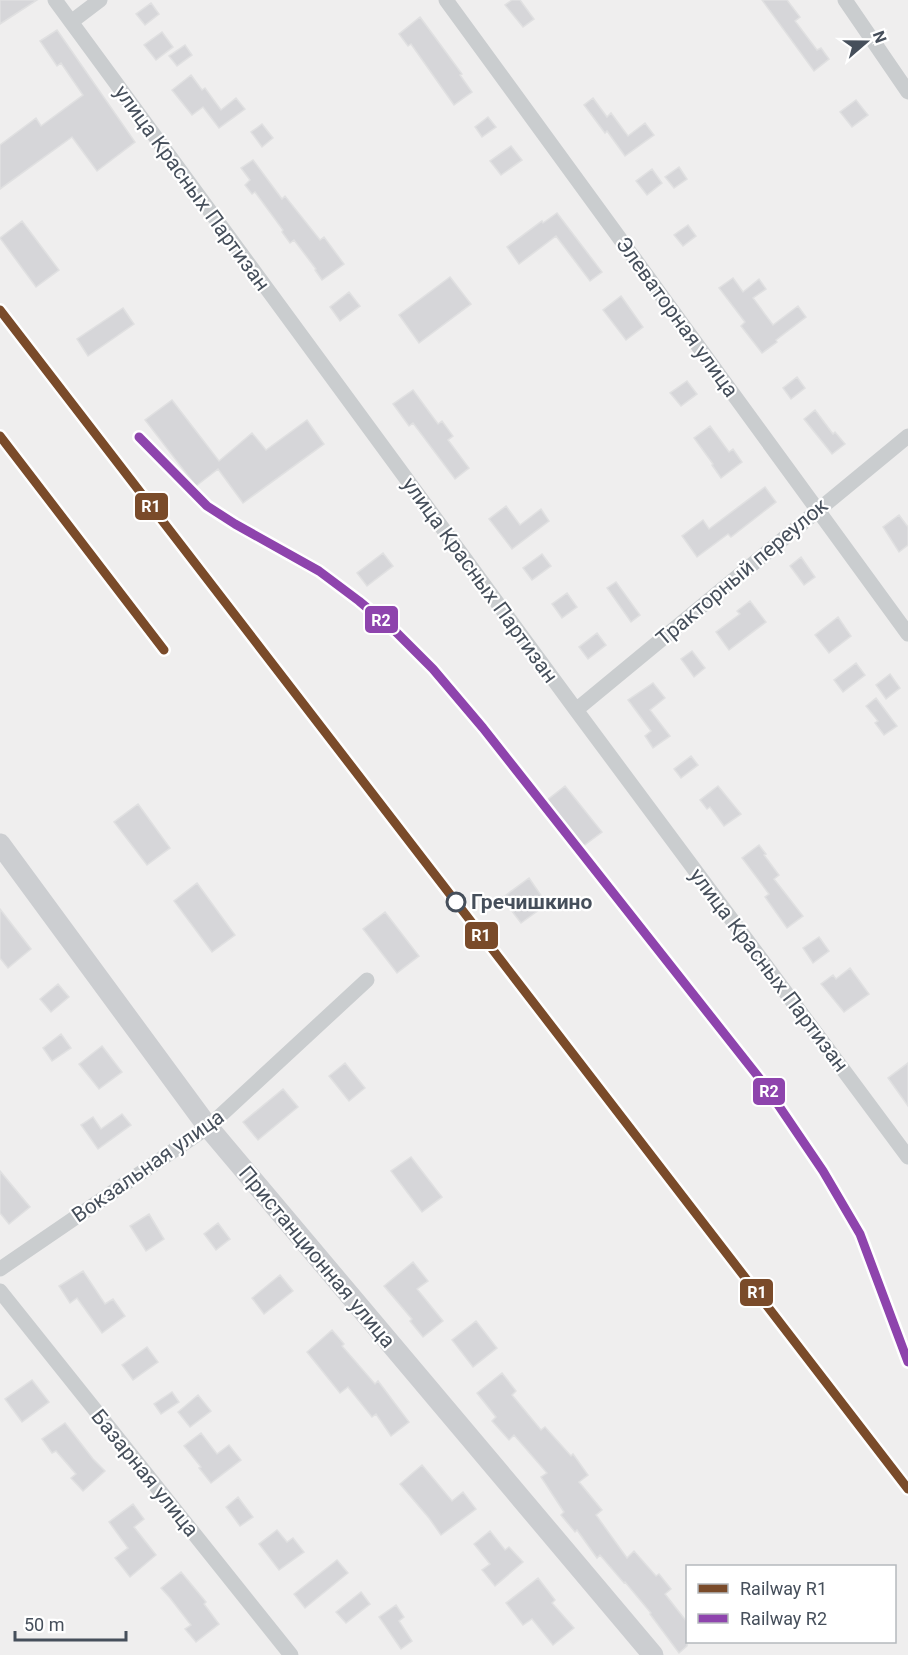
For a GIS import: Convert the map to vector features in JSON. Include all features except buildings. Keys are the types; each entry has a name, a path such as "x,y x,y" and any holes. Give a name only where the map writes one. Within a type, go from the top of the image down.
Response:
{"street":[{"name":"улица Красных Партизан","path":"55,0 576,710 908,1157"},
{"path":"71,22 100,0"},
{"name":"Элеваторная улица","path":"446,0 908,634"},
{"path":"845,0 908,92"},
{"name":"Тракторный переулок","path":"576,710 908,436"},
{"name":"Пристанционная улица","path":"0,844 208,1127 653,1655"},
{"name":"Вокзальная улица","path":"0,1269 208,1127 367,980"},
{"name":"Базарная улица","path":"0,1291 291,1655"}],"rail line":[{"name":"R1","path":"0,310 908,1489"},
{"name":"R1","path":"0,436 164,650"},
{"name":"R2","path":"139,437 207,506 319,571 396,632 433,669 483,728 764,1084 823,1171 860,1234 908,1362"}],"place":[{"name":"Гречишкино","path":"456,902"}]}
